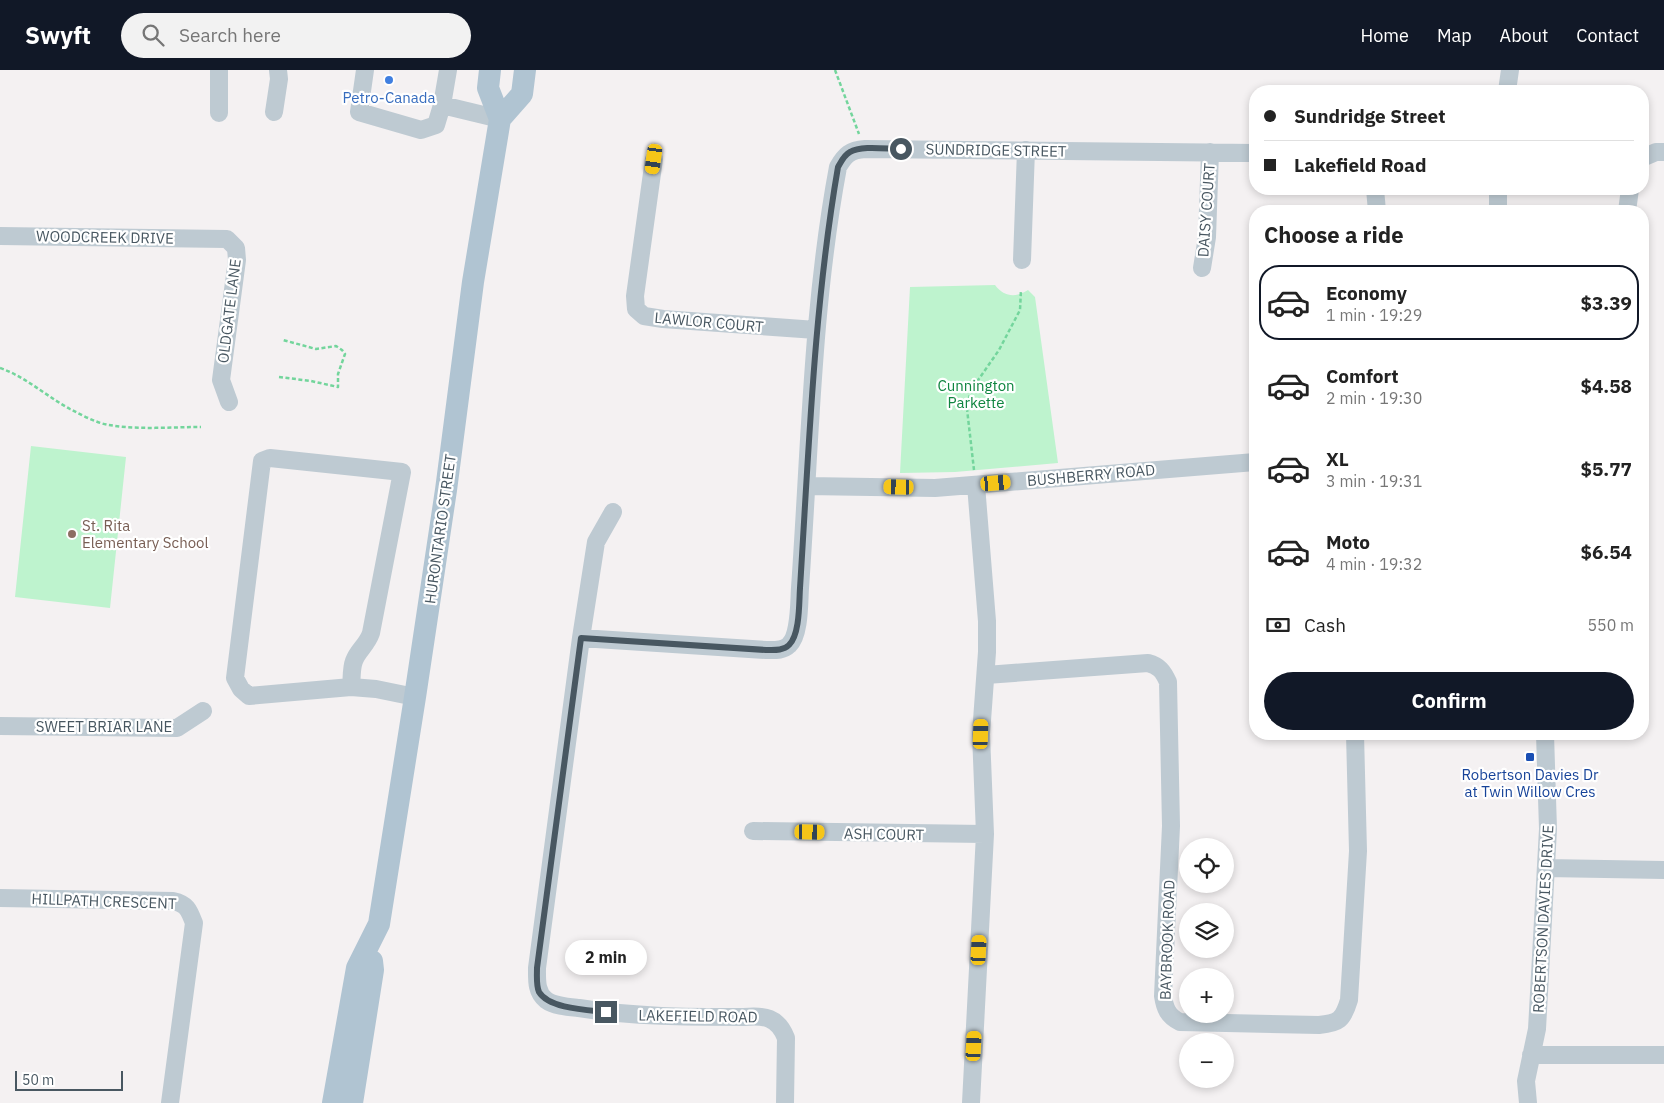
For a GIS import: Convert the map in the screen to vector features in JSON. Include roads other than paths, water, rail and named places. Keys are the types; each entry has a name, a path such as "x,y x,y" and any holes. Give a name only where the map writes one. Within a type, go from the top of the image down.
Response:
{"main road":[{"path":"490,70 488,88 500,119 522,94 525,70"},
{"name":"HURONTARIO STREET","path":"333,1103 357,968 379,924 446,490 473,282 500,119"},
{"name":"HURONTARIO STREET","path":"352,1103 372,970 371,937"}],"street":[{"path":"219,70 219,113"},
{"path":"274,112 279,79 278,70"},
{"path":"365,70 359,112 422,130 436,124 442,105 448,70"},
{"path":"1509,85 1510,70"},
{"path":"442,105 500,119"},
{"name":"SUNDRIDGE STREET","path":"581,638 779,650 789,646 794,638 807,486 816,330 838,167 843,157 849,152 865,148 1249,153"},
{"path":"1022,260 1026,150"},
{"name":"DAISY COURT","path":"1202,268 1207,237 1210,152"},
{"path":"1649,155 1656,152 1664,152"},
{"name":"LAWLOR COURT","path":"654,159 634,296 636,309 644,316 663,319 816,330"},
{"name":"WOODCREEK DRIVE","path":"0,236 210,238"},
{"name":"OLDGATE LANE","path":"210,238 227,239 236,248 237,260 221,380 229,402"},
{"path":"351,687 354,662 359,652 368,642 371,633 402,472 270,458 262,461 235,678 241,689 249,696 351,687 376,689 415,697"},
{"name":"BUSHBERRY ROAD","path":"807,486 935,488 975,478 1249,462"},
{"path":"971,1103 985,834 981,734 986,675 987,621 975,478"},
{"name":"LAKEFIELD ROAD","path":"613,512 596,542 581,638 537,968 537,983 540,992 547,1001 589,1010 641,1016 760,1016 770,1019 783,1030 786,1038 786,1103"},
{"name":"BAYBROOK ROAD","path":"986,675 1148,663 1163,671 1168,682 1172,826 1163,996 1165,1009 1172,1018 1180,1022 1319,1025 1333,1024 1342,1018 1349,1000 1358,851 1355,740"},
{"name":"SWEET BRIAR LANE","path":"0,726 177,728 203,711"},
{"name":"ROBERTSON DAVIES DRIVE","path":"1528,1103 1526,1081 1537,1029 1548,829 1545,740"},
{"name":"ASH COURT","path":"752,831 985,834"},
{"path":"1546,868 1664,870"},
{"name":"HILLPATH CRESCENT","path":"0,898 173,901 182,903 189,910 194,923 170,1103"},
{"path":"1531,1055 1664,1055"}],"place":[{"name":"Petro-Canada","path":"389,80"},
{"name":"St. Rita Elementary School","path":"72,534"},
{"name":"Robertson Davies Dr at Twin Willow Cres","path":"1530,757"}],"park label":[{"name":"Cunnington Parkette","path":"976,394"}]}
